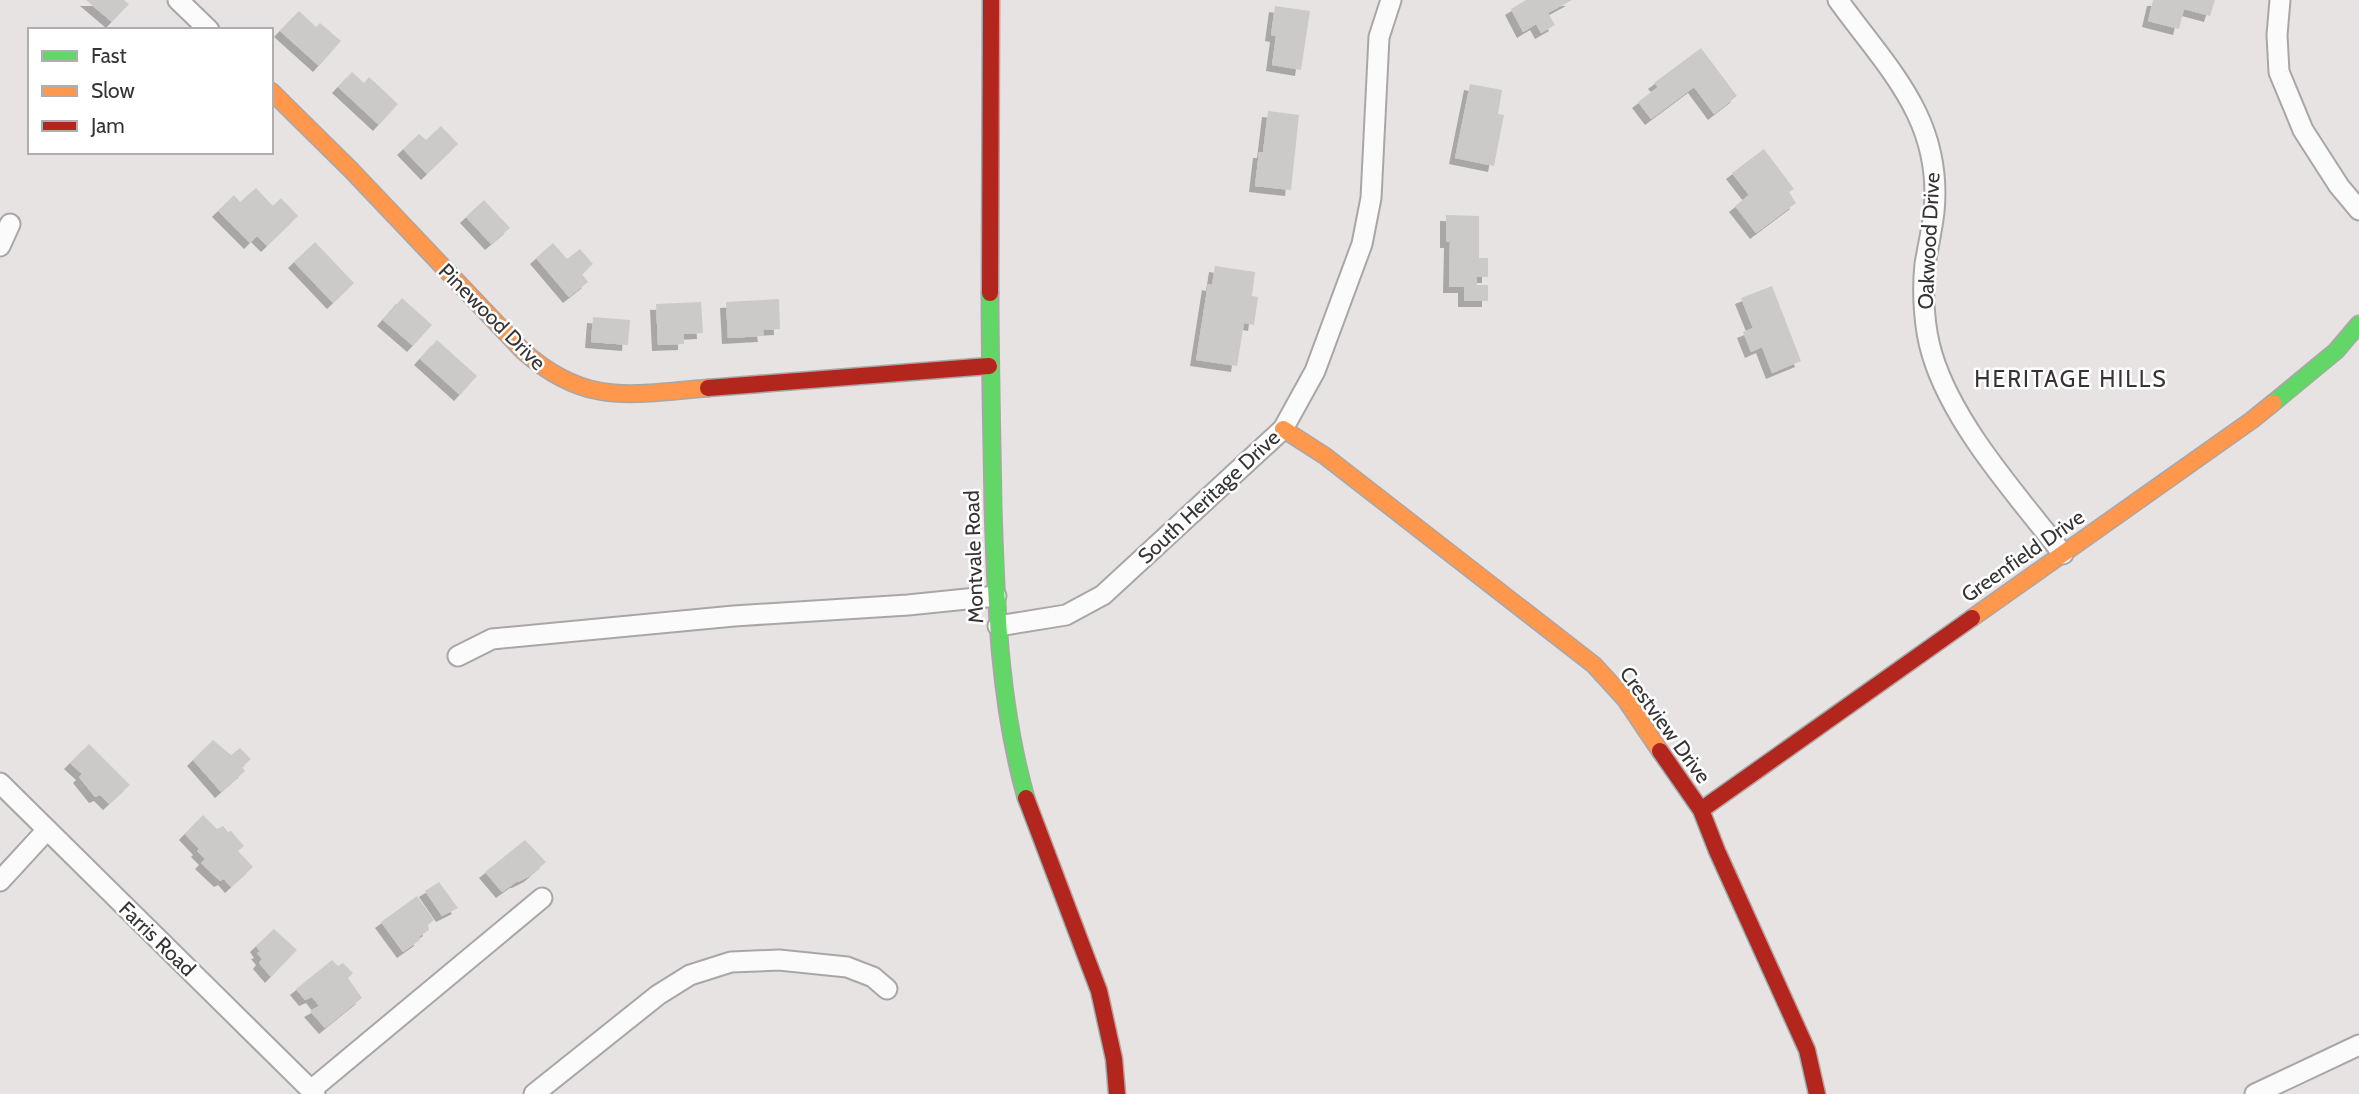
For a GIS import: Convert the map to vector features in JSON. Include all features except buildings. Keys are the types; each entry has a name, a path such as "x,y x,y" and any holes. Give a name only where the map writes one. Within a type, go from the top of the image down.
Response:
{"street":[{"path":"178,0 207,28"},
{"name":"Montvale Road","path":"991,0 989,366 998,626 1012,739 1035,826 1074,916 1103,1000 1116,1072 1117,1094"},
{"name":"South Heritage Drive","path":"998,626 1066,615 1103,595 1283,429 1315,371 1362,244 1370,198 1379,37 1391,0"},
{"name":"Oakwood Drive","path":"1838,0 1910,99 1925,129 1933,158 1934,212 1925,267 1926,318 1932,354 1951,400 1983,450 2063,554"},
{"path":"2280,0 2278,72 2303,130 2339,186 2359,210"},
{"name":"Pinewood Drive","path":"273,93 351,170 523,351 550,375 586,390 622,395 989,366"},
{"path":"0,247 10,224"},
{"name":"Greenfield Drive","path":"1701,810 2252,420 2336,351 2359,324"},
{"name":"Crestview Drive","path":"1283,429 1325,456 1594,665 1625,699 1701,810 1807,1050 1817,1094"},
{"path":"458,656 492,639 734,616 908,605 996,596"},
{"name":"Farris Road","path":"0,783 313,1092"},
{"path":"0,881 46,831"},
{"path":"313,1092 542,898"},
{"path":"534,1094 658,995 700,971 731,962 779,960 847,967 873,977 887,989"},
{"path":"2255,1094 2359,1045"}],"traffic: fast":[{"path":"990,293 993,507 998,617 1004,690 1026,798"},
{"path":"2273,403 2336,351 2359,324"}],"traffic: slow":[{"path":"273,93 351,170 523,351 546,369 589,389 610,393 655,393 708,388"},
{"path":"1972,618 2273,403"},
{"path":"1283,429 1325,456 1594,665 1625,699 1660,751"}],"traffic: jam":[{"path":"990,293 991,0"},
{"path":"708,388 989,366"},
{"path":"1701,810 1972,618"},
{"path":"1660,751 1701,810 1807,1050 1817,1094"},
{"path":"1026,798 1099,991 1114,1059 1117,1094"}],"district":[{"name":"HERITAGE HILLS","path":"2071,379"}]}
